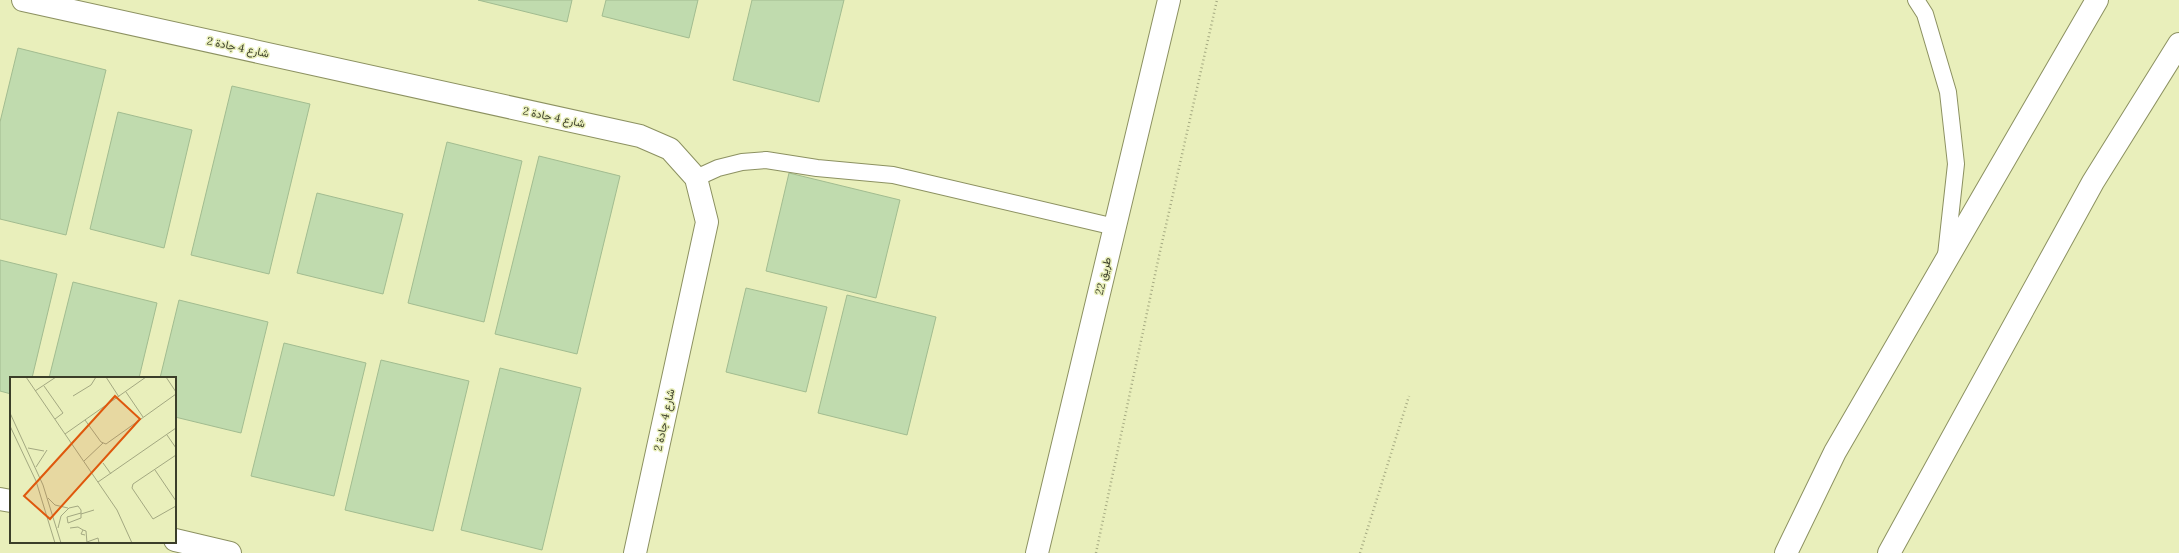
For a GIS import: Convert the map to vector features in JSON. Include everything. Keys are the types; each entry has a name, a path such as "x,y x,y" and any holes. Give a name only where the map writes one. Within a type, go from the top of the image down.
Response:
{"street":[{"name":"شارع 4 جادة 2","path":"23,0 640,136 670,149 696,178 707,222 635,553"},
{"name":"طريق 22","path":"1037,553 1169,0"},
{"path":"1786,553 1835,452 2097,0"},
{"path":"1889,553 2093,182 2179,44"},
{"path":"0,499 10,501"},
{"path":"176,540 230,553"}],"lane":[{"path":"1916,0 1925,14 1948,92 1956,164 1946,261"},
{"path":"696,178 718,168 742,162 766,160 817,168 893,174 1115,227"}],"path":[{"path":"1096,553 1159,256 1217,0"},
{"path":"1360,553 1409,396"}],"building":[{"path":"478,0 572,0 567,22"},
{"path":"606,0 698,0 689,38 602,16"},
{"path":"752,0 844,0 819,102 733,80"},
{"path":"18,48 106,70 66,235 0,219 0,122"},
{"path":"232,86 310,104 269,274 191,255"},
{"path":"118,112 192,130 164,248 90,229"},
{"path":"447,142 522,161 484,322 408,303"},
{"path":"539,156 620,176 577,354 495,334"},
{"path":"789,173 900,200 876,298 766,271"},
{"path":"317,193 403,214 383,294 297,273"},
{"path":"0,260 57,274 32,377 10,377 10,394 0,391"},
{"path":"73,282 157,303 139,377 49,377"},
{"path":"746,288 827,307 806,392 726,372"},
{"path":"847,295 936,317 907,435 818,413"},
{"path":"179,300 268,322 241,433 176,417 176,377 160,377"},
{"path":"284,343 366,363 334,496 251,476"},
{"path":"381,360 469,381 433,531 345,510"},
{"path":"500,368 581,388 542,550 461,530"}]}
